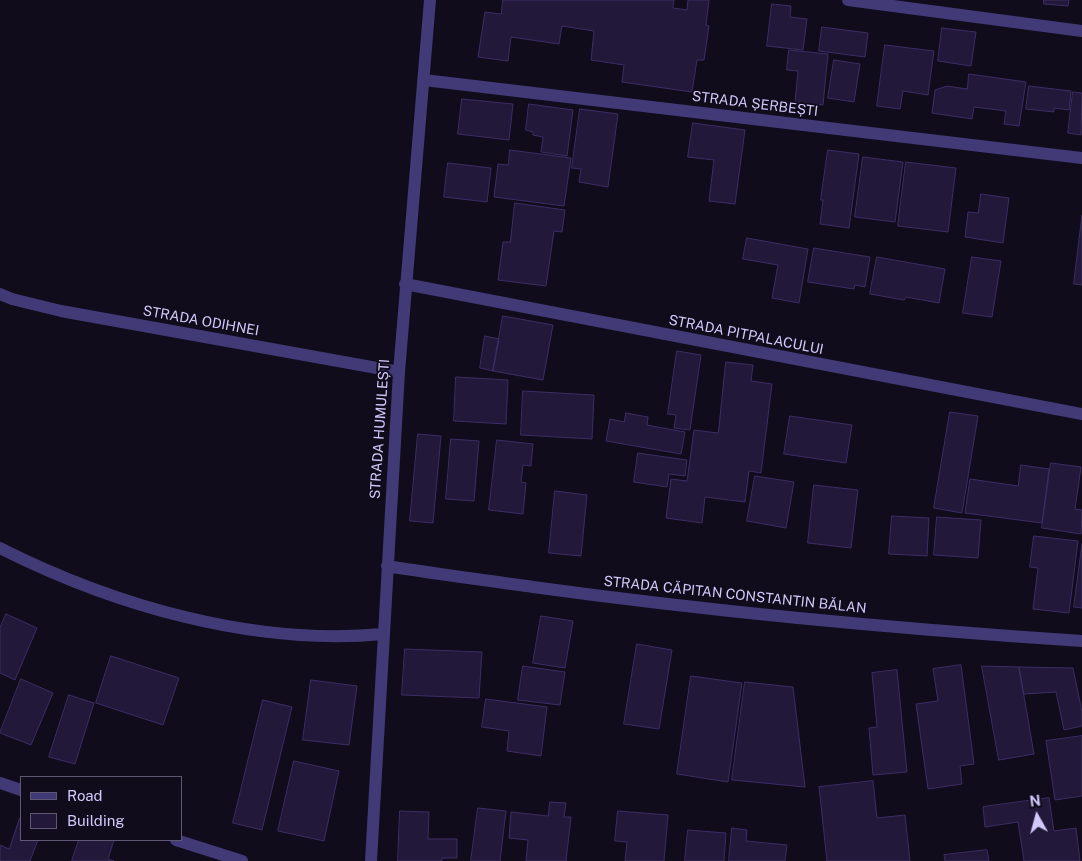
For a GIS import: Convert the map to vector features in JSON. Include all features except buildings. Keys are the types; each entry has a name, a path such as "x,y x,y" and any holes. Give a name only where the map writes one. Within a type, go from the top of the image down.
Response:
{"street":[{"name":"STRADA HUMULEȘTI","path":"371,861 405,284 430,0"},
{"path":"848,0 1082,31"},
{"name":"STRADA ȘERBEȘTI","path":"424,80 1082,158"},
{"name":"STRADA PITPALACULUI","path":"405,284 1082,414"},
{"name":"STRADA ODIHNEI","path":"0,294 12,299 61,310 399,372"},
{"path":"0,548 61,577 160,611 244,628 303,636 350,637 383,634"},
{"name":"STRADA CĂPITAN CONSTANTIN BĂLAN","path":"387,566 614,598 776,616 904,628 1082,640"},
{"path":"0,783 20,790"},
{"path":"179,841 242,861"}]}
